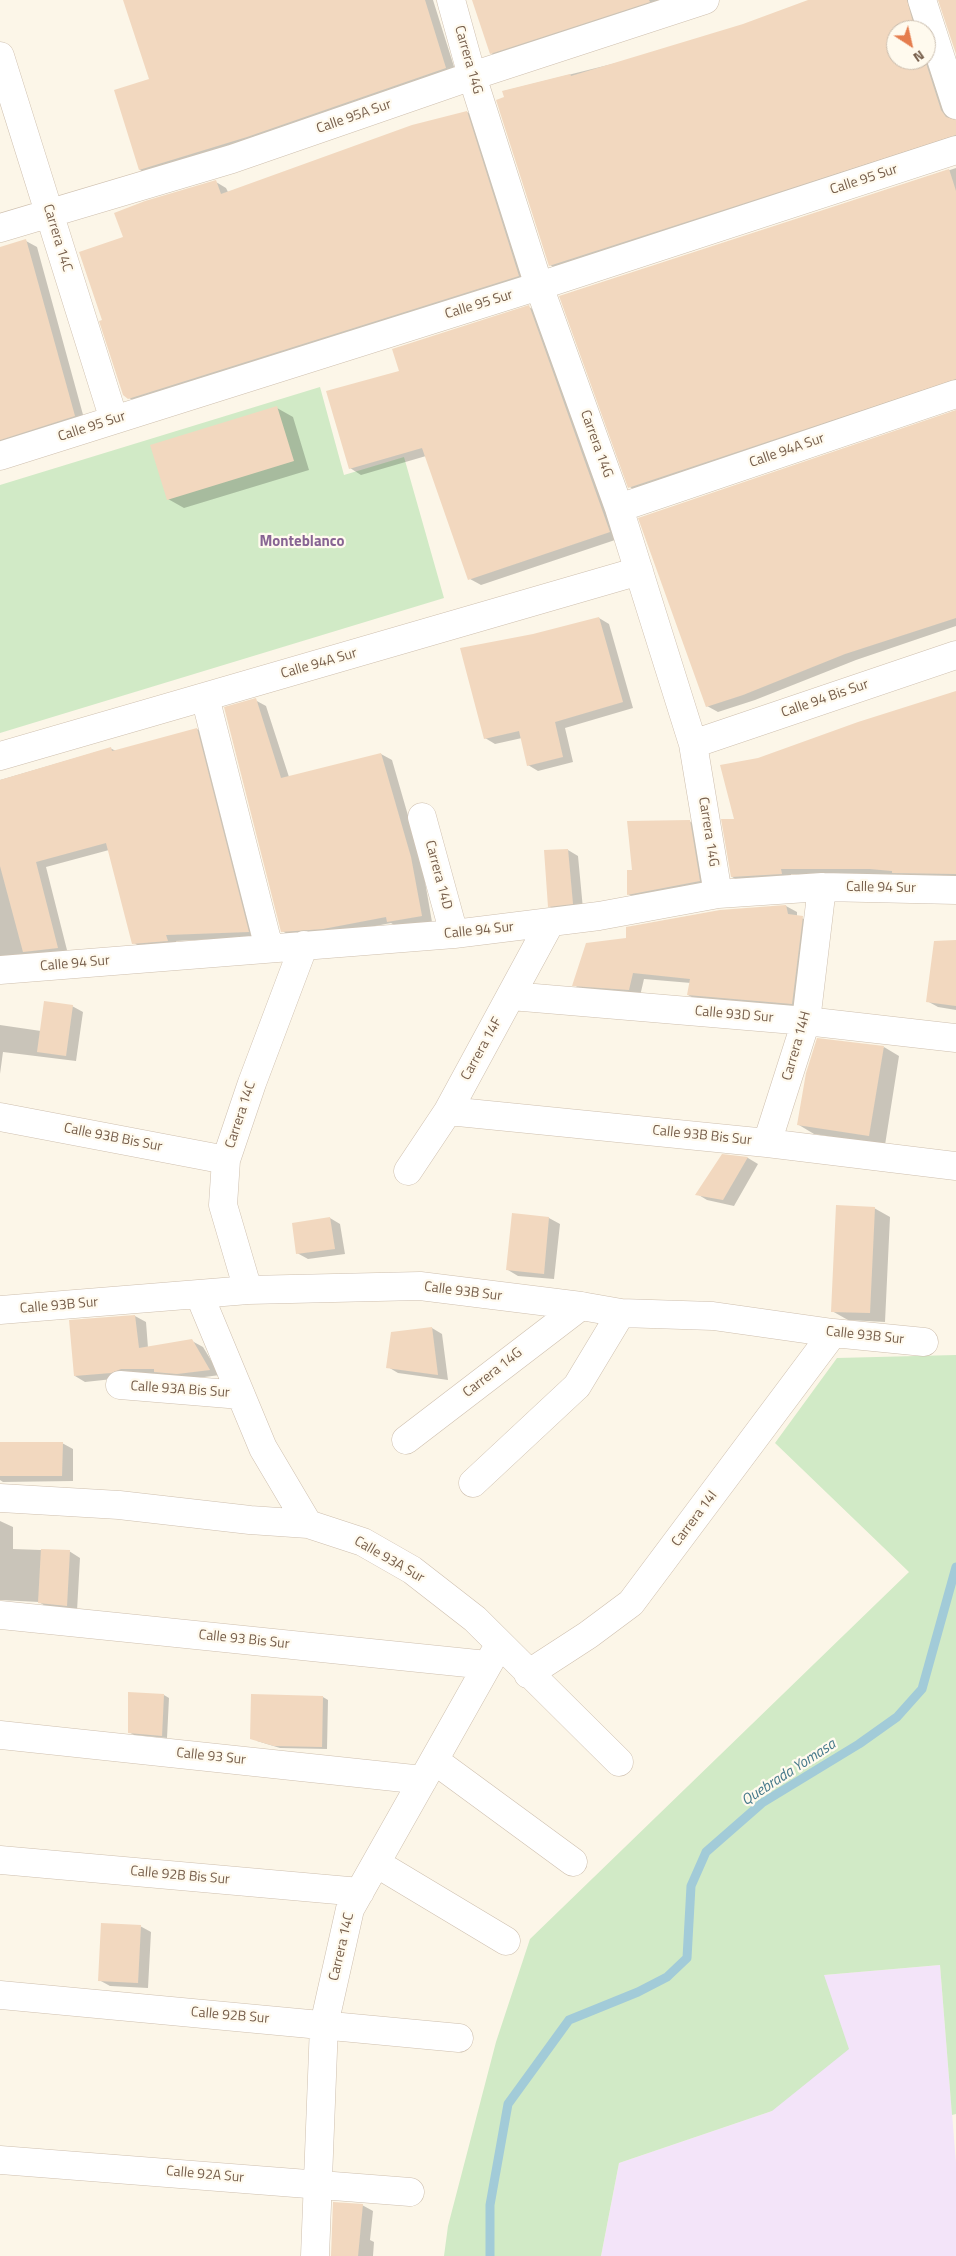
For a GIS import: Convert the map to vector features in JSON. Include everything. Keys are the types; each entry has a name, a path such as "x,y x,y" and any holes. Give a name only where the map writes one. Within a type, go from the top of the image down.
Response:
{"street":[{"name":"Carrera 14G","path":"451,0 472,76 539,286 619,508 694,744 718,894"},
{"name":"Calle 95A Sur","path":"0,228 232,159 472,76 705,0"},
{"path":"922,0 956,105"},
{"name":"Carrera 14C","path":"0,56 114,420"},
{"name":"Calle 95 Sur","path":"0,456 539,286 956,150"},
{"name":"Calle 94A Sur","path":"619,508 956,394"},
{"name":"Calle 94A Sur","path":"0,756 639,572"},
{"name":"Calle 94 Bis Sur","path":"694,744 956,655"},
{"path":"204,697 268,948"},
{"name":"Carrera 14D","path":"422,817 454,934"},
{"name":"Calle 94 Sur","path":"0,970 454,934 599,916 718,894 822,887 956,890"},
{"name":"Carrera 14H","path":"767,1143 806,1021 822,887"},
{"name":"Carrera 14F","path":"408,1171 448,1111 550,923"},
{"name":"Carrera 14C","path":"248,1290 224,1205 226,1160 252,1083 304,945"},
{"name":"Calle 93D Sur","path":"512,996 806,1021 956,1038"},
{"name":"Calle 93B Bis Sur","path":"448,1111 767,1143 956,1166"},
{"name":"Calle 93B Bis Sur","path":"0,1116 226,1160"},
{"name":"Calle 93B Sur","path":"0,1310 248,1290 420,1286 581,1306 621,1313 713,1316 833,1334 924,1342"},
{"path":"199,1294 263,1448 308,1524"},
{"name":"Carrera 14G","path":"406,1440 581,1306"},
{"path":"473,1483 577,1386 621,1313"},
{"name":"Carrera 14I","path":"528,1674 588,1635 631,1603 833,1334"},
{"name":"Calle 93A Bis Sur","path":"120,1385 241,1395"},
{"name":"Calle 93A Sur","path":"0,1498 119,1505 250,1520 308,1524 363,1542 412,1570 475,1619 493,1655 528,1674 619,1762"},
{"name":"Calle 93 Bis Sur","path":"0,1615 493,1655"},
{"name":"Carrera 14C","path":"315,2256 324,2025 350,1910 493,1655"},
{"name":"Calle 93 Sur","path":"0,1735 428,1770"},
{"path":"428,1770 573,1862"},
{"name":"Calle 92B Bis Sur","path":"0,1860 360,1892"},
{"path":"376,1863 506,1941"},
{"name":"Calle 92B Sur","path":"0,1995 460,2038"},
{"name":"Calle 92A Sur","path":"0,2160 410,2192"}],"shaded area":[{"path":"940,1965 956,2163 956,2256 601,2256 619,2163 772,2111 824,1975"}],"green space":[{"path":"320,387 344,475 404,457 444,598 0,733 0,485"},
{"path":"956,1355 956,2114 952,2115 940,1965 824,1975 849,2049 772,2111 619,2163 601,2256 444,2256 448,2226 496,2042 530,1939 909,1572 775,1443 837,1358"}],"building":[{"path":"123,0 425,0 446,68 247,137 139,170 114,90 149,79"},
{"path":"472,0 649,0 650,2 490,54"},
{"path":"808,0 907,0 912,20 886,20 886,70 928,70 941,110 946,117 956,120 956,135 549,266 496,100 504,97 502,91 570,74 571,76 743,24"},
{"path":"938,0 956,0 956,54"},
{"path":"467,111 519,276 128,399 123,395 99,321 102,320 79,252 123,237 114,213 145,201 216,180 221,194 412,125"},
{"path":"949,169 956,191 956,379 628,488 559,296"},
{"path":"26,239 75,416 0,440 0,247"},
{"path":"529,305 610,532 468,580 422,448 349,469 326,391 399,371 392,349"},
{"path":"277,406 294,461 167,500 150,445"},
{"path":"956,410 956,618 845,654 743,695 706,707 638,518"},
{"path":"599,617 623,702 555,722 563,757 527,766 519,731 484,739 460,648 533,634"},
{"path":"956,691 956,874 892,873 892,871 870,869 781,869 782,874 731,877 721,819 734,819 720,765 758,758 858,722"},
{"path":"256,698 281,778 381,753 411,857 422,916 387,922 386,917 323,929 281,932 224,707"},
{"path":"197,728 249,932 166,935 168,941 132,944 106,843 36,862 58,948 23,952 0,866 0,780 111,747 112,751"},
{"path":"690,820 700,881 627,895 627,870 632,870 627,821"},
{"path":"568,849 573,904 548,907 544,850"},
{"path":"786,905 788,914 803,916 792,1004 687,995 690,979 633,973 629,990 572,986 586,943 626,938 626,927 720,910"},
{"path":"956,940 956,1006 926,1002 934,941"},
{"path":"44,1001 73,1005 66,1056 37,1052"},
{"path":"817,1038 884,1046 869,1136 797,1125 806,1073"},
{"path":"722,1154 748,1157 723,1200 695,1195"},
{"path":"836,1205 875,1207 870,1313 831,1312"},
{"path":"512,1213 549,1217 544,1274 506,1270"},
{"path":"330,1217 335,1249 296,1254 292,1223"},
{"path":"135,1315 139,1348 192,1339 210,1370 177,1374 154,1372 154,1369 121,1369 111,1373 74,1376 69,1320"},
{"path":"432,1327 438,1375 386,1368 391,1332"},
{"path":"0,1442 63,1442 62,1476 0,1476"},
{"path":"41,1549 70,1550 67,1606 38,1603"},
{"path":"128,1692 164,1694 162,1736 128,1733"},
{"path":"251,1694 323,1696 322,1747 274,1746 250,1739"},
{"path":"101,1923 141,1925 138,1983 98,1981"},
{"path":"333,2202 363,2204 358,2256 331,2256"}],"waterway":[{"name":"Quebrada Yomasa","path":"490,2256 490,2205 508,2104 569,2020 638,1992 667,1977 687,1958 691,1886 706,1852 762,1803 859,1744 897,1717 922,1689 956,1567"}],"district":[{"name":"Monteblanco","path":"302,542"}]}
